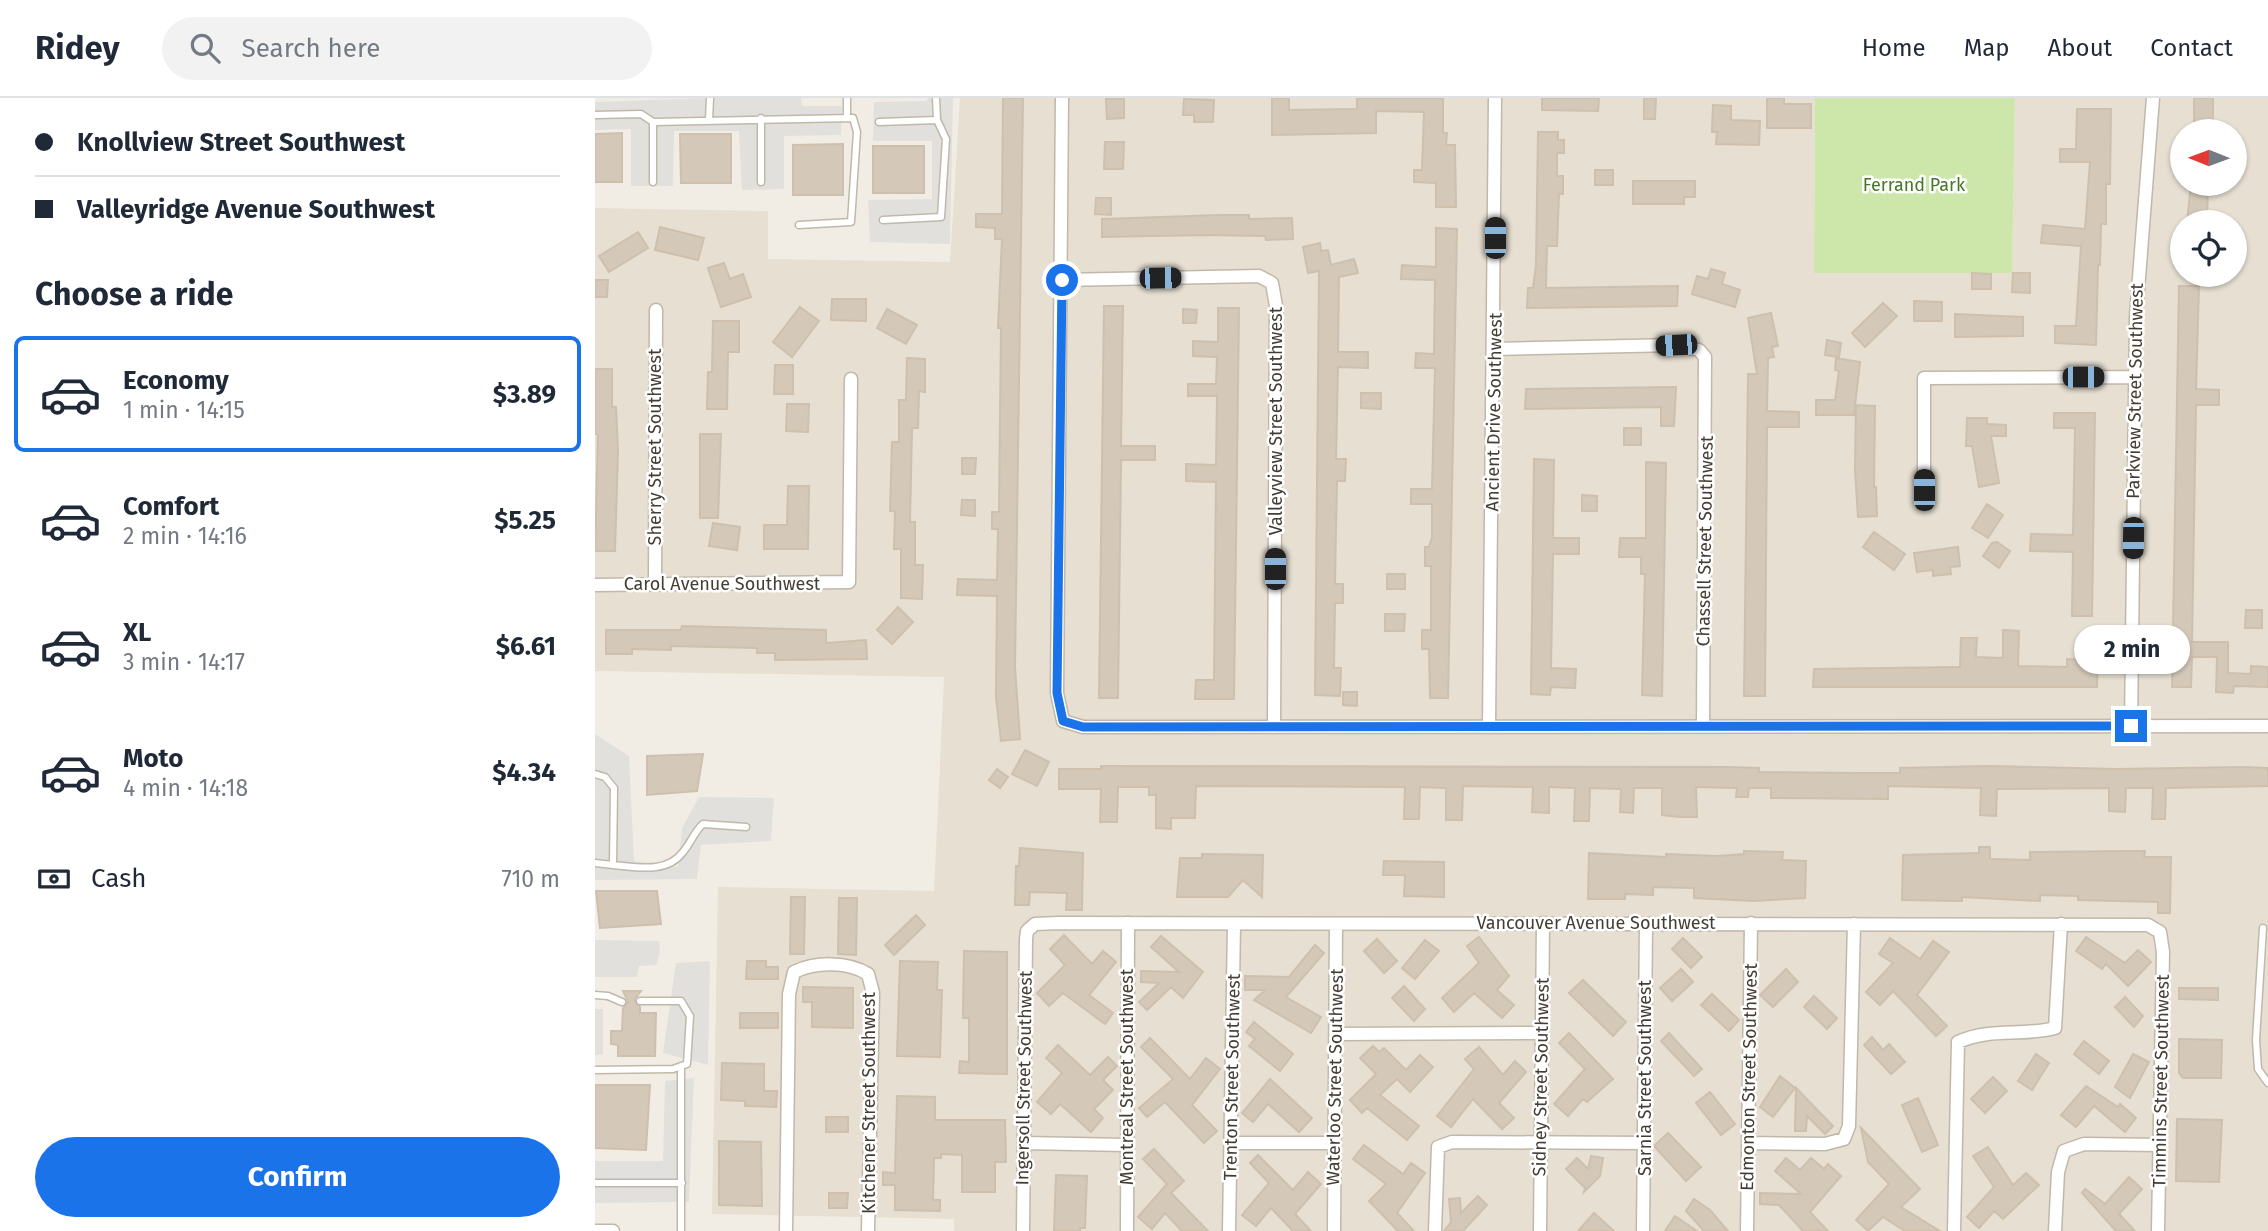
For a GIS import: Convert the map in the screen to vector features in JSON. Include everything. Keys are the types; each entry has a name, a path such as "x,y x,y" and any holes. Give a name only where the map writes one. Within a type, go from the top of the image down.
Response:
{"street":[{"path":"1062,98 1057,693 1063,721 1083,727 2268,726"},
{"name":"Ancient Drive Southwest","path":"1489,727 1495,349 1495,98"},
{"name":"Parkview Street Southwest","path":"2131,726 2137,276 2151,150 2153,98"},
{"name":"Valleyview Street Southwest","path":"1062,280 1259,276 1272,283 1276,306 1274,727"},
{"name":"Sherry Street Southwest","path":"655,585 656,310"},
{"name":"Chassell Street Southwest","path":"1495,349 1676,345 1699,350 1705,357 1703,726"},
{"path":"1924,490 1924,378 2135,377"},
{"name":"Carol Avenue Southwest","path":"595,585 849,582 851,379"},
{"name":"Vancouver Avenue Southwest","path":"1031,927 1059,923 2061,924 2148,926 2160,932"},
{"name":"Montreal Street Southwest","path":"1127,1231 1128,923"},
{"name":"Sidney Street Southwest","path":"1540,1231 1543,923"},
{"name":"Edmonton Street Southwest","path":"1747,1231 1751,923"},
{"name":"Trenton Street Southwest","path":"1229,1231 1234,924"},
{"name":"Waterloo Street Southwest","path":"1334,1231 1336,924"},
{"path":"1749,1143 1825,1144 1844,1139 1849,1126 1854,924"},
{"path":"1954,1231 1958,1042 1979,1033 2038,1033 2055,1028 2061,924"},
{"name":"Sarnia Street Southwest","path":"1643,1231 1646,925"},
{"name":"Ingersoll Street Southwest","path":"1023,1231 1026,939 1031,927"},
{"name":"Timmins Street Southwest","path":"2158,1231 2163,1010 2160,932"},
{"name":"Kitchener Street Southwest","path":"786,1231 789,994 794,972 807,966 837,965 856,967 868,974 873,993 868,1231"},
{"path":"1336,1034 1542,1033"},
{"path":"1435,1231 1438,1147 1452,1142 1644,1143"},
{"path":"1024,1143 1126,1144"},
{"path":"1231,1143 1334,1143"},
{"path":"2055,1231 2058,1172 2064,1151 2084,1144 2160,1144"},
{"path":"595,1231 613,1231"}],"lane":[{"path":"709,120 710,98"},
{"path":"847,98 847,116"},
{"path":"883,220 941,218 946,139 937,120 936,98"},
{"path":"595,115 641,114 653,122 847,116 853,118 857,131 851,222 799,225"},
{"path":"761,118 761,182"},
{"path":"879,122 937,120"},
{"path":"653,122 653,182"},
{"path":"595,774 605,777 614,788 613,865"},
{"path":"595,863 645,867 671,864 685,851 703,824 746,827"},
{"path":"2263,928 2256,1040 2259,1069 2268,1083"},
{"path":"595,995 622,1002"},
{"path":"595,1070 673,1069 687,1064 690,1016 681,1001 640,1001"},
{"path":"681,1066 681,1231"},
{"path":"595,1183 682,1183"}],"shaded area":[{"path":"801,98 802,106 842,106 841,135 784,136 784,189 742,190 739,131 674,131 673,186 631,186 631,129 595,130 595,102"},
{"path":"929,98 953,98 950,244 870,242 868,200 932,199 932,141 873,141 874,102 925,101"},
{"path":"960,98 1815,98 1814,273 2012,272 2015,98 2268,98 2268,1231 954,1231 954,1219 712,1214 718,887 934,891 944,677 595,671 595,208 768,211 768,259 950,262"},
{"path":"595,734 629,756 634,861 678,867 682,828 699,797 774,798 771,841 701,845 697,879 595,880"},
{"path":"595,940 659,941 660,953 656,965 639,966 637,977 595,977"},
{"path":"710,961 708,1065 663,1053 676,963"},
{"path":"595,1009 603,1009 603,1054 595,1055"},
{"path":"694,1078 689,1202 595,1203 595,1161 663,1161 665,1081"}],"green space":[{"name":"Ferrand Park","path":"1815,98 2015,98 2012,273 1814,273"}],"building":[{"path":"1003,98 1023,98 1015,667 1020,739 1001,741 996,697 997,596 957,595 958,579 997,580 998,529 992,529 992,512 999,512 1001,328 998,328 1002,239 995,239 995,228 976,227 976,214 1002,214"},
{"path":"1272,98 1289,98 1289,110 1357,109 1357,98 1443,98 1443,133 1447,133 1446,145 1455,145 1456,207 1436,207 1436,183 1414,182 1414,170 1422,170 1424,112 1376,111 1376,133 1272,135"},
{"path":"1542,98 1599,98 1598,111 1542,110"},
{"path":"1644,98 1656,98 1655,119 1644,119"},
{"path":"1767,98 1784,98 1784,104 1811,104 1811,128 1767,128"},
{"path":"2194,98 2213,98 2213,119 2194,119"},
{"path":"1106,99 1124,99 1124,118 1107,119"},
{"path":"1184,99 1214,100 1213,122 1194,122 1194,115 1183,115"},
{"path":"1713,105 1731,106 1731,120 1760,121 1759,145 1716,144 1717,132 1712,132"},
{"path":"2077,109 2111,109 2110,184 2106,184 2106,224 2101,224 2096,345 2055,343 2055,326 2076,326 2081,246 2041,243 2043,225 2085,229 2090,162 2060,162 2060,149 2076,149"},
{"path":"1538,132 1558,132 1558,140 1564,140 1564,153 1557,153 1557,176 1563,176 1563,194 1559,194 1557,246 1547,246 1546,288 1678,286 1677,306 1527,308 1528,288 1533,288 1536,265"},
{"path":"622,133 622,182 595,182 595,134"},
{"path":"680,134 731,134 731,183 681,183"},
{"path":"1105,142 1124,142 1123,169 1104,169"},
{"path":"843,144 843,195 793,195 793,145"},
{"path":"873,146 924,146 924,193 873,193"},
{"path":"1595,170 1613,170 1613,185 1595,185"},
{"path":"1633,181 1695,181 1695,197 1684,197 1684,204 1633,204"},
{"path":"2190,196 2208,196 2207,210 2188,210"},
{"path":"1096,198 1111,198 1111,215 1095,214"},
{"path":"1249,215 1249,219 1292,218 1293,239 1266,240 1265,236 1208,235 1102,237 1102,219"},
{"path":"660,227 704,238 698,260 655,250"},
{"path":"1436,228 1457,229 1448,698 1430,698 1429,649 1422,649 1422,630 1431,630 1431,566 1425,566 1425,547 1429,547 1432,537 1432,504 1411,504 1411,489 1432,489 1435,368 1415,368 1416,353 1434,354 1435,280 1401,279 1402,265 1436,267"},
{"path":"638,232 648,248 609,272 599,256"},
{"path":"1320,243 1321,251 1328,250 1331,265 1354,259 1358,273 1339,277 1338,352 1368,352 1368,368 1338,367 1336,459 1346,459 1345,481 1337,481 1335,584 1343,584 1343,603 1335,603 1334,668 1341,668 1340,696 1315,695 1319,271 1308,273 1303,247"},
{"path":"724,263 730,279 743,274 751,297 721,307 708,268"},
{"path":"1711,269 1725,273 1722,284 1740,290 1735,307 1692,294 1697,276 1708,279"},
{"path":"1972,273 1991,274 1991,289 1972,289"},
{"path":"2013,273 2030,273 2030,293 2012,292"},
{"path":"595,280 608,280 607,297 595,297"},
{"path":"2179,287 2199,287 2196,389 2219,390 2219,405 2196,405 2192,642 2228,642 2228,673 2251,674 2251,666 2268,667 2268,687 2234,686 2233,693 2216,692 2217,657 2192,657 2191,687 2172,687"},
{"path":"832,299 866,299 866,321 831,320"},
{"path":"1914,301 1942,302 1942,321 1914,321"},
{"path":"1883,303 1897,316 1865,347 1852,333"},
{"path":"1104,306 1123,306 1121,446 1155,446 1155,460 1121,460 1118,698 1099,698"},
{"path":"800,307 819,321 792,357 773,342"},
{"path":"1218,308 1239,308 1234,699 1195,699 1196,680 1214,680 1216,482 1186,481 1186,464 1216,465 1217,396 1188,396 1188,384 1216,384 1217,357 1193,356 1193,341 1218,342"},
{"path":"887,309 917,325 906,344 877,328"},
{"path":"1183,309 1197,310 1196,323 1183,323"},
{"path":"1771,313 1778,346 1772,347 1774,357 1768,358 1767,411 1799,412 1799,427 1767,427 1765,696 1744,696 1748,374 1757,374 1748,318"},
{"path":"1955,314 2023,317 2023,336 1955,337"},
{"path":"713,321 739,321 739,352 728,352 727,409 707,409 708,372 712,372"},
{"path":"1827,340 1841,343 1839,357 1825,355"},
{"path":"907,358 925,359 925,392 919,391 918,428 912,428 910,522 915,522 915,565 923,565 922,599 901,598 901,549 894,549 895,511 890,511 892,442 899,442 899,400 906,400"},
{"path":"1836,358 1860,362 1854,415 1816,415 1816,400 1835,400 1839,371 1835,370"},
{"path":"775,365 793,365 793,394 774,394"},
{"path":"595,369 612,369 612,407 616,407 618,450 615,551 595,551 598,434 595,434"},
{"path":"1676,387 1674,426 1661,426 1661,407 1525,409 1526,389"},
{"path":"1361,393 1381,393 1381,409 1361,408"},
{"path":"787,404 809,404 808,432 786,431"},
{"path":"1856,405 1875,406 1874,487 1877,516 1858,517 1855,470"},
{"path":"2054,413 2095,413 2092,616 2072,616 2073,552 2030,551 2031,534 2073,535 2075,428 2054,428"},
{"path":"1967,418 1987,418 1987,424 2006,425 2006,436 1991,436 1999,483 1979,487 1972,446 1966,446"},
{"path":"1624,428 1641,428 1641,445 1624,445"},
{"path":"700,434 721,434 718,518 700,518"},
{"path":"962,458 976,458 975,474 962,474"},
{"path":"1534,459 1554,460 1553,538 1579,538 1579,554 1553,554 1551,668 1576,669 1575,688 1551,687 1550,695 1531,694"},
{"path":"1646,462 1666,463 1662,696 1642,695 1645,574 1641,574 1641,557 1619,557 1620,538 1646,538"},
{"path":"788,486 809,486 808,549 764,549 764,525 787,525"},
{"path":"1582,495 1597,496 1597,511 1582,511"},
{"path":"962,500 975,500 975,516 961,515"},
{"path":"1987,504 2003,515 1988,538 1972,528"},
{"path":"713,523 740,527 737,550 709,546"},
{"path":"1874,532 1905,554 1894,570 1863,547"},
{"path":"1997,542 2010,551 1999,568 1983,556 1992,543"},
{"path":"1958,547 1960,566 1950,567 1951,574 1933,576 1933,570 1917,572 1914,553"},
{"path":"1387,574 1405,574 1405,589 1387,589"},
{"path":"898,607 913,622 892,644 877,630"},
{"path":"2246,610 2262,610 2262,628 2245,628"},
{"path":"1385,614 1405,614 1404,631 1385,631"},
{"path":"682,626 826,630 826,643 866,640 867,659 775,660 775,653 757,653 757,648 671,646 671,650 632,649 632,654 606,654 606,630 681,630"},
{"path":"2003,630 2019,631 2018,666 2067,667 2067,659 2083,660 2083,649 2098,649 2097,687 1813,687 1814,669 1960,667 1961,638 1977,638 1976,657 2003,658"},
{"path":"1343,692 1357,692 1357,706 1343,705"},
{"path":"1025,750 1049,762 1037,786 1012,774"},
{"path":"703,754 697,791 647,795 647,756"},
{"path":"1101,766 1730,767 1759,768 1759,772 1856,773 1900,773 1900,768 1989,766 2117,769 2243,767 2268,768 2268,786 2166,788 2165,819 2152,819 2153,788 2126,788 2125,812 2109,811 2109,788 1997,789 1996,816 1980,815 1981,788 1888,786 1888,799 1771,798 1771,788 1749,788 1748,797 1736,797 1737,788 1696,787 1697,817 1680,817 1662,815 1662,788 1634,788 1633,813 1620,812 1621,789 1590,788 1589,821 1574,821 1575,788 1549,787 1549,813 1532,812 1533,787 1463,786 1462,820 1446,820 1446,788 1420,787 1419,819 1404,819 1405,787 1196,786 1195,818 1171,818 1171,829 1156,828 1156,795 1149,795 1149,787 1118,787 1117,822 1100,822 1101,789 1059,789 1059,769 1101,769"},
{"path":"997,769 1008,777 1000,788 989,780"},
{"path":"1979,847 1990,847 1990,859 2030,860 2030,852 2145,851 2144,857 2171,857 2170,913 2158,913 2158,902 2078,900 2078,896 2040,895 2040,901 1962,897 1962,901 1902,900 1903,855 1979,853"},
{"path":"1020,848 1083,853 1082,910 1066,910 1067,893 1030,892 1029,905 1015,905 1016,866 1019,866"},
{"path":"1744,851 1783,852 1782,860 1806,861 1805,898 1754,901 1694,898 1694,888 1653,887 1653,895 1625,894 1625,899 1588,899 1589,853 1666,857 1666,854 1744,854"},
{"path":"1202,854 1263,855 1262,897 1243,880 1228,897 1177,897 1180,858 1202,858"},
{"path":"1384,861 1444,862 1444,897 1404,896 1405,875 1383,875"},
{"path":"596,891 657,891 661,924 600,928"},
{"path":"791,897 805,897 804,954 790,954"},
{"path":"839,898 857,898 856,955 838,954"},
{"path":"916,915 925,925 894,955 885,945"},
{"path":"1064,935 1092,964 1103,951 1116,962 1089,995 1113,1013 1105,1024 1063,993 1049,1006 1037,993 1065,965 1050,949"},
{"path":"1161,936 1203,972 1183,998 1171,987 1147,1010 1139,1002 1159,983 1141,982 1141,971 1179,972 1151,947"},
{"path":"1479,937 1509,976 1497,990 1514,1005 1502,1018 1474,993 1454,1012 1442,998 1479,963 1467,946"},
{"path":"2086,937 2125,963 2138,950 2151,962 2128,986 2106,964 2102,969 2076,951"},
{"path":"1683,938 1702,957 1691,968 1672,949"},
{"path":"1890,938 1920,959 1933,941 1949,952 1917,995 1947,1026 1936,1036 1893,991 1880,1005 1866,992 1893,963 1879,954"},
{"path":"1377,939 1397,961 1384,973 1364,951"},
{"path":"1425,940 1439,951 1415,979 1402,968"},
{"path":"1315,945 1324,953 1286,997 1321,1017 1311,1033 1254,1000 1265,990 1245,990 1245,976 1289,977"},
{"path":"964,951 1007,952 1007,1074 959,1073 960,1061 969,1062 969,1018 963,1018"},
{"path":"747,961 766,961 766,967 778,967 778,979 746,979"},
{"path":"900,961 938,962 937,990 942,990 940,1057 897,1056"},
{"path":"1681,969 1693,982 1672,1001 1660,988"},
{"path":"1786,969 1798,982 1773,1007 1760,995"},
{"path":"1583,980 1626,1022 1613,1036 1569,993"},
{"path":"1404,986 1425,1009 1414,1021 1392,998"},
{"path":"803,987 853,988 853,1028 812,1027 812,1002 803,1002"},
{"path":"2179,988 2218,988 2218,1000 2179,999"},
{"path":"623,991 641,991 634,1000 640,1007 640,1013 656,1013 655,1056 618,1056 618,1045 611,1044 611,1031 622,1031 623,1008 628,1002"},
{"path":"1712,994 1739,1020 1729,1031 1701,1005"},
{"path":"1814,996 1837,1018 1827,1029 1804,1007"},
{"path":"2125,997 2143,1016 2134,1027 2115,1007"},
{"path":"740,1013 778,1013 778,1028 740,1028"},
{"path":"1254,1022 1293,1054 1280,1071 1249,1046 1255,1039 1246,1032"},
{"path":"1569,1033 1613,1079 1587,1102 1583,1099 1568,1116 1554,1104 1585,1069 1559,1043"},
{"path":"1669,1033 1702,1069 1694,1076 1661,1041"},
{"path":"1872,1037 1883,1050 1889,1044 1905,1062 1891,1074 1864,1045"},
{"path":"1150,1038 1190,1079 1206,1058 1220,1069 1192,1105 1217,1131 1204,1143 1165,1102 1147,1117 1139,1108 1173,1079 1141,1047"},
{"path":"2179,1039 2222,1040 2221,1078 2183,1078 2179,1073"},
{"path":"2084,1041 2109,1061 2099,1074 2074,1054"},
{"path":"1058,1045 1090,1075 1108,1057 1117,1066 1103,1080 1113,1090 1094,1109 1103,1118 1091,1132 1060,1104 1051,1114 1037,1102 1062,1073 1046,1058"},
{"path":"1373,1046 1379,1052 1384,1048 1406,1070 1420,1055 1433,1067 1410,1092 1397,1079 1380,1095 1419,1126 1407,1140 1367,1108 1362,1113 1350,1100 1376,1074 1360,1058"},
{"path":"1479,1047 1503,1075 1515,1061 1526,1072 1499,1103 1514,1118 1502,1129 1473,1099 1451,1127 1437,1116 1474,1069 1465,1059"},
{"path":"2036,1054 2049,1063 2032,1090 2018,1081"},
{"path":"2133,1054 2149,1062 2130,1098 2115,1087"},
{"path":"722,1063 764,1064 764,1091 777,1091 776,1107 745,1106 745,1101 721,1100"},
{"path":"1780,1076 1795,1088 1773,1117 1760,1107"},
{"path":"1993,1077 2007,1091 1985,1113 1971,1099"},
{"path":"1270,1079 1312,1118 1299,1132 1268,1104 1253,1122 1242,1113"},
{"path":"595,1085 650,1085 646,1150 595,1148"},
{"path":"2086,1086 2118,1107 2120,1104 2136,1118 2125,1132 2094,1106 2076,1127 2061,1115"},
{"path":"1796,1088 1833,1126 1825,1134 1807,1116 1806,1131 1795,1131"},
{"path":"1710,1092 1735,1124 1721,1135 1696,1103"},
{"path":"897,1096 935,1097 935,1120 1005,1120 1006,1162 995,1162 995,1192 962,1192 962,1155 941,1154 941,1158 934,1158 933,1200 940,1200 940,1211 895,1210 895,1185 883,1185 883,1172 895,1173"},
{"path":"1918,1098 1938,1145 1922,1152 1902,1105"},
{"path":"826,1117 848,1117 848,1132 826,1132"},
{"path":"2177,1119 2222,1120 2219,1182 2176,1181"},
{"path":"1861,1128 1920,1189 1901,1207 1940,1231 1905,1231 1883,1217 1868,1231 1856,1220 1889,1184 1868,1162"},
{"path":"1668,1133 1701,1167 1686,1181 1654,1146"},
{"path":"719,1141 761,1142 762,1206 719,1205"},
{"path":"1364,1145 1403,1174 1411,1163 1425,1173 1397,1213 1414,1231 1398,1231 1369,1201 1386,1184 1353,1159"},
{"path":"1988,1147 2013,1185 2026,1173 2039,1185 2003,1219 1994,1211 1979,1228 1967,1217 1994,1187 1973,1156"},
{"path":"1154,1149 1184,1181 1171,1193 1208,1231 1182,1231 1165,1213 1152,1229 1138,1217 1167,1184 1143,1159"},
{"path":"1258,1155 1293,1190 1308,1172 1321,1184 1295,1214 1311,1231 1293,1231 1271,1208 1256,1226 1242,1215 1269,1183 1250,1163"},
{"path":"1591,1156 1603,1158 1600,1176 1584,1192 1585,1188 1566,1169 1577,1158 1588,1169"},
{"path":"1786,1158 1800,1170 1811,1158 1824,1169 1828,1164 1841,1176 1810,1212 1828,1231 1803,1231 1779,1205 1760,1204 1760,1193 1801,1194 1775,1171"},
{"path":"1056,1175 1087,1176 1085,1228 1080,1228 1080,1231 1054,1231"},
{"path":"2129,1177 2142,1189 2119,1214 2135,1231 2116,1231 2082,1193 2085,1189 2105,1204"},
{"path":"829,1193 848,1193 847,1208 829,1208"},
{"path":"1478,1196 1487,1205 1463,1231 1444,1231 1451,1222 1449,1199 1460,1198 1461,1213"},
{"path":"1694,1199 1710,1210 1728,1231 1704,1231 1686,1211"},
{"path":"1594,1213 1614,1231 1578,1231"},
{"path":"1675,1216 1697,1231 1665,1231"}],"route":[{"path":"1062,280 1057,693 1063,721 1083,727 2131,726"}]}
